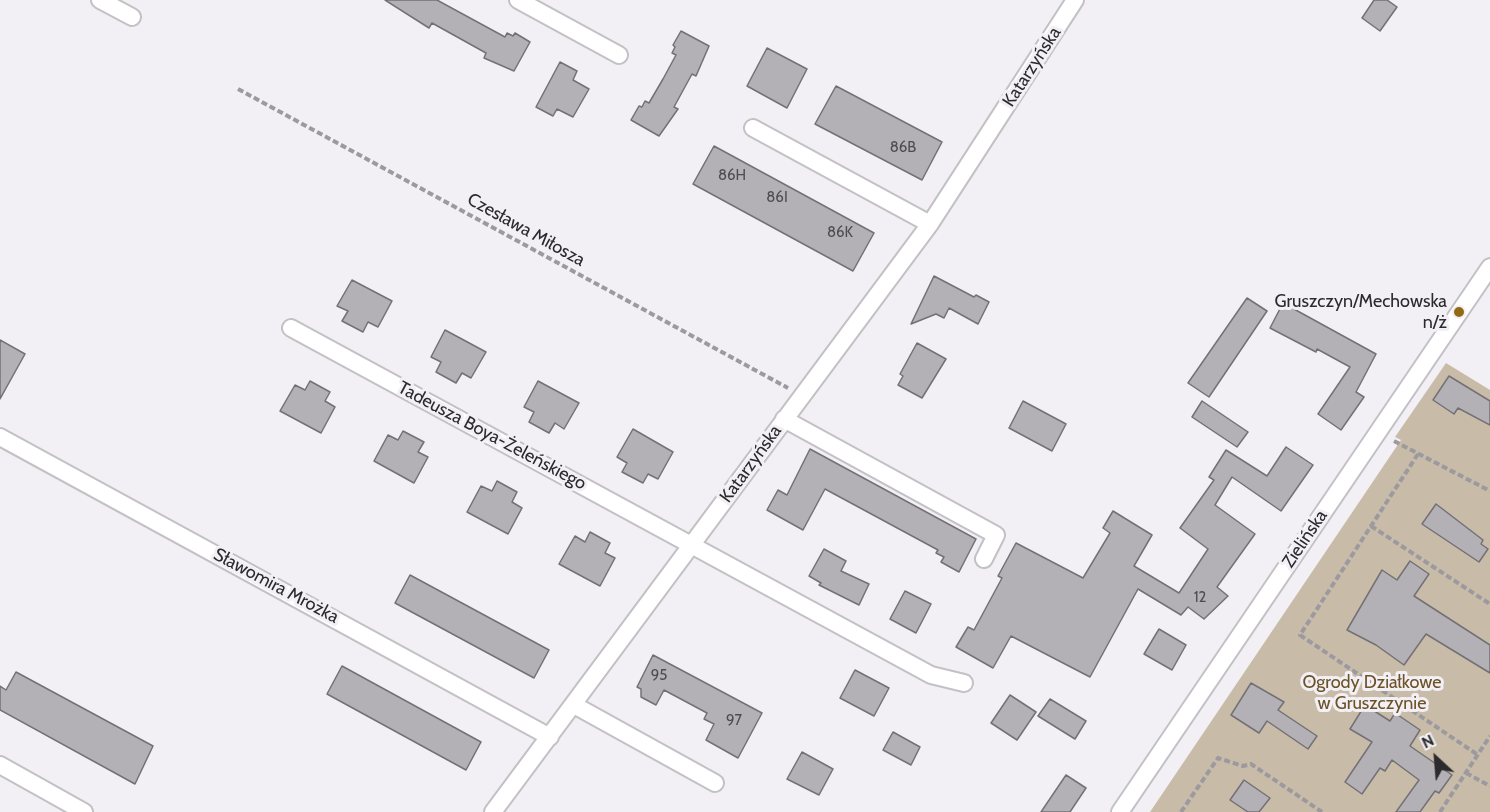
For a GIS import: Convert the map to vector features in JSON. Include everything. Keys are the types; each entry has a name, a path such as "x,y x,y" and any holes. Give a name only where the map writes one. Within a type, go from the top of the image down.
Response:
{"street":[{"path":"100,0 132,18"},
{"path":"518,0 619,55"},
{"name":"Katarzyńska","path":"493,812 930,224 1075,0"},
{"path":"753,128 930,224"},
{"name":"Zielińska","path":"1120,812 1490,267"},
{"name":"Tadeusza Boya-Żeleńskiego","path":"291,328 931,675 964,683"},
{"path":"784,419 996,536 984,559"},
{"name":"Sławomira Mrożka","path":"0,437 550,737"},
{"path":"574,705 715,783"},
{"path":"0,765 84,812"}],"path":[{"name":"Czesława Miłosza","path":"238,89 801,396"},
{"path":"1377,432 1490,491"},
{"path":"1418,454 1300,635 1478,755"},
{"path":"1371,526 1490,604"},
{"path":"1440,812 1490,736"},
{"path":"1181,812 1218,758 1242,766 1251,764 1322,812"},
{"path":"1466,773 1490,786"}],"green space":[{"name":"Ogrody Działkowe w Gruszczynie","path":"1446,363 1490,390 1490,812 1150,812 1401,440 1395,437"}],"building":[{"path":"385,0 437,0 505,37 507,33 513,36 515,33 530,42 514,71 484,58 486,53 432,23 429,28"},
{"path":"1374,0 1387,0 1397,7 1380,31 1362,18"},
{"path":"681,31 709,46 696,76 692,74 674,107 678,109 659,136 631,120 639,106 642,107 645,101 649,103 663,79 676,55 672,53 675,47 673,45"},
{"path":"767,48 807,69 787,108 747,86"},
{"path":"560,62 577,71 573,80 589,89 573,117 557,109 553,116 536,107"},
{"path":"836,86 942,142 922,180 815,124"},
{"path":"714,146 874,233 853,271 693,184"},
{"path":"934,276 974,297 976,295 989,302 978,324 949,308 944,318 936,314 911,324"},
{"path":"352,280 392,301 378,327 368,322 363,332 342,321 348,311 337,306"},
{"path":"1247,298 1267,311 1209,397 1188,383"},
{"path":"1283,303 1376,354 1356,392 1364,397 1341,430 1318,414 1350,367 1270,328"},
{"path":"445,330 486,352 471,378 462,373 456,383 436,372 441,362 431,357"},
{"path":"0,340 25,354 0,399"},
{"path":"917,343 946,359 922,398 898,385 903,376 900,374"},
{"path":"1449,376 1490,401 1490,425 1458,408 1454,414 1433,400"},
{"path":"310,381 330,392 325,401 335,407 321,433 280,411 295,385 305,390"},
{"path":"538,381 579,403 564,429 555,423 549,433 529,422 534,412 524,407"},
{"path":"1023,401 1066,424 1052,451 1009,428"},
{"path":"1202,401 1248,432 1237,447 1192,417"},
{"path":"633,429 673,452 658,479 648,474 643,483 622,472 627,463 617,457"},
{"path":"403,431 424,442 418,452 428,457 414,483 374,461 388,435 398,440"},
{"path":"1286,447 1313,465 1281,511 1232,477 1215,505 1255,534 1217,587 1228,596 1204,619 1188,607 1181,615 1138,589 1090,677 1011,636 993,668 956,647 968,627 974,630 1002,578 998,576 1016,543 1083,578 1110,533 1103,528 1113,511 1152,535 1134,566 1179,593 1208,549 1180,528 1214,480 1209,477 1226,450 1267,476"},
{"path":"810,449 976,539 959,572 941,562 944,557 936,553 938,550 825,489 803,530 767,510 778,490 787,495"},
{"path":"497,481 517,492 512,502 522,508 508,534 467,512 481,486 492,491"},
{"path":"1436,504 1483,540 1481,544 1488,549 1479,562 1422,524"},
{"path":"590,532 610,543 605,553 615,558 600,586 559,564 575,536 585,542"},
{"path":"824,549 846,561 841,571 869,584 859,605 819,585 821,583 809,576"},
{"path":"1410,561 1429,574 1414,596 1490,645 1490,673 1426,634 1404,665 1376,645 1347,630 1382,570 1397,580"},
{"path":"410,575 549,650 534,678 395,603"},
{"path":"905,591 931,604 916,633 890,619"},
{"path":"1159,629 1186,645 1172,670 1144,654"},
{"path":"653,655 762,713 738,758 706,740 714,724 704,719 707,713 664,690 656,705 641,697 641,689 637,687"},
{"path":"342,666 481,742 466,770 327,694"},
{"path":"855,670 889,688 874,716 840,698"},
{"path":"16,672 153,746 135,784 0,710 0,686 6,690"},
{"path":"1251,683 1284,702 1278,710 1317,736 1308,749 1267,721 1259,733 1231,715"},
{"path":"1010,695 1036,712 1017,740 991,723"},
{"path":"1050,699 1086,721 1075,739 1038,716"},
{"path":"1365,705 1390,721 1395,713 1420,730 1410,746 1452,775 1439,793 1435,791 1420,812 1396,812 1419,780 1392,760 1385,771 1380,768 1362,794 1345,782 1372,742 1350,729"},
{"path":"893,732 920,747 911,765 883,750"},
{"path":"802,752 833,769 819,795 787,779"},
{"path":"1066,775 1086,788 1070,812 1041,812"},
{"path":"1244,780 1270,798 1259,812 1248,812 1230,800"}],"place":[{"name":"Gruszczyn/Mechowska n/ż","path":"1459,312"}]}
